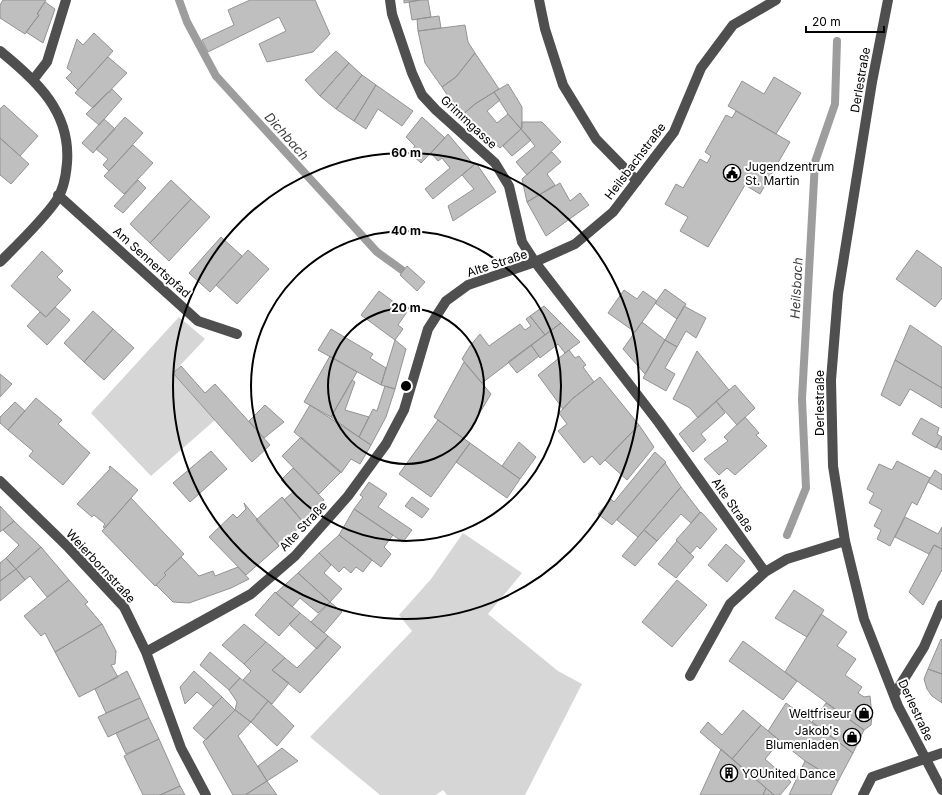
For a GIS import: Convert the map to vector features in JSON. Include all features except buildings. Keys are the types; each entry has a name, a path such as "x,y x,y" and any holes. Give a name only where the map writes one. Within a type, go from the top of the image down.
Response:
{"street":[{"path":"33,80 47,62 66,0"},
{"name":"Grimmgasse","path":"390,0 392,14 412,73 422,95 436,110 495,164 509,186 522,242 535,262"},
{"path":"539,0 545,29 563,85 596,139 637,181"},
{"name":"Heilsbachstraße","path":"535,262 576,244 613,212 674,132 701,68 733,25 776,0"},
{"name":"Derlestraße","path":"888,0 872,82 838,294 831,380 833,466 846,541 864,619 894,696 924,759 942,790"},
{"path":"0,51 33,80 50,100 63,123 67,140 66,171 56,201 0,262"},
{"name":"Am Sennertspfad","path":"58,195 198,321 237,334"},
{"name":"Alte Straße","path":"146,652 251,594 295,556 348,496 386,444 404,410 428,329 446,302 468,285 535,262 659,423 765,572"},
{"name":"Weierbornstraße","path":"0,481 68,547 124,607 146,652 181,748 206,795"},
{"path":"690,676 730,604 765,572 787,559 846,541"},
{"path":"894,696 924,647 942,605"},
{"path":"863,795 872,777 942,753"}],"shaded area":[{"path":"179,317 205,339 173,373 215,420 151,476 91,413"},
{"path":"463,533 522,573 488,614 558,671 582,684 525,795 447,795 443,790 436,795 380,795 310,737 412,631 399,615 431,579"}],"waterway":[{"name":"Dichbach","path":"179,0 187,22 216,76 377,252 402,270"},
{"name":"Heilsbach","path":"787,535 806,488 802,399 815,162 835,104 837,41"}],"place":[{"name":"Jugendzentrum St. Martin","path":"732,173"},
{"name":"Weltfriseur","path":"864,713"},
{"name":"Jakob's Blumenladen","path":"852,737"},
{"name":"YOUnited Dance","path":"729,773"}]}
